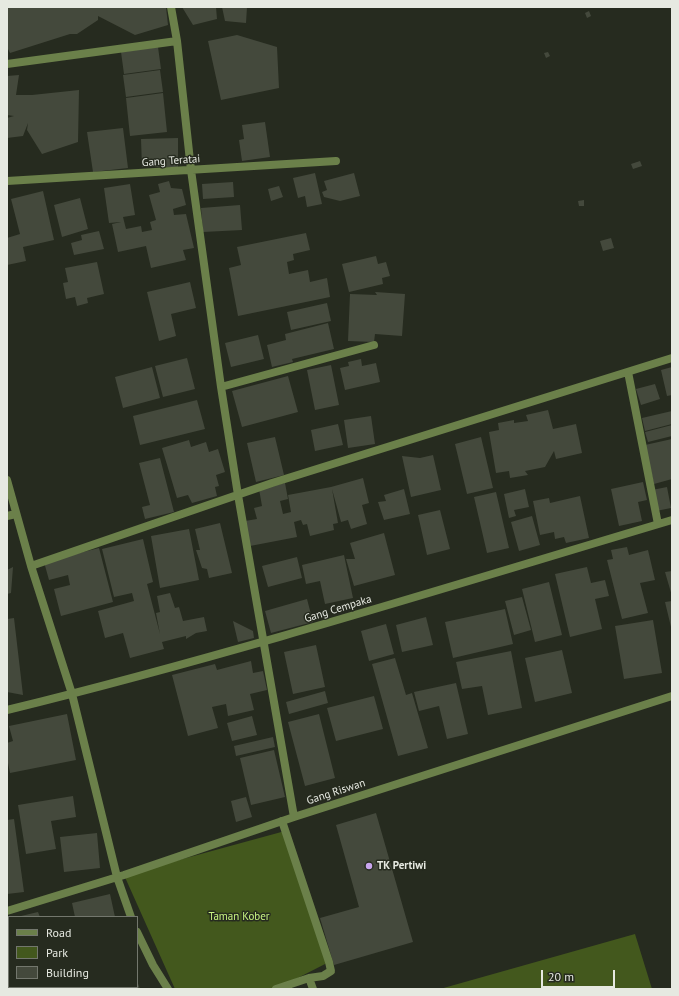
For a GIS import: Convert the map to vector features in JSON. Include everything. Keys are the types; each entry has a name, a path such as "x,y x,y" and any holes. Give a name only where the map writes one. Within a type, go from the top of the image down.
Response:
{"street":[{"path":"171,7 178,41 191,170 221,387 263,643 294,817"},
{"path":"7,64 178,41"},
{"name":"Gang Teratai","path":"7,181 336,161"},
{"path":"221,387 374,345"},
{"path":"31,566 238,495 672,358"},
{"path":"628,372 658,524"},
{"path":"7,480 31,566 72,694 117,877 131,916"},
{"path":"7,516 16,514"},
{"name":"Gang Cempaka","path":"7,710 263,643 672,520"},
{"name":"Gang Riswan","path":"7,911 117,877 294,817 672,696"},
{"path":"276,989 309,978 323,976 330,971 329,962 282,821"},
{"path":"138,934 168,989"},
{"path":"309,978 313,989"}],"green space":[{"name":"Taman Kober","path":"285,831 329,962 276,989 175,989 124,875"},
{"path":"635,934 652,989 440,989"}],"building":[{"path":"7,7 166,7 168,25 135,35 98,16 98,20 77,34 70,34 10,53 7,47"},
{"path":"182,7 216,7 217,19 193,25"},
{"path":"222,7 247,7 246,23 225,21"},
{"path":"589,11 591,16 587,18 585,13"},
{"path":"237,35 277,47 279,88 221,100 208,41"},
{"path":"158,47 161,69 124,74 121,52"},
{"path":"548,52 550,56 546,58 544,53"},
{"path":"160,70 163,92 126,97 123,75"},
{"path":"19,75 16,95 32,95 79,90 78,142 42,154 27,130 28,123 23,136 7,138 7,118 14,116 7,115 7,76"},
{"path":"163,93 167,132 130,136 126,98"},
{"path":"265,122 270,157 242,161 239,140 244,139 242,125"},
{"path":"123,128 128,168 93,172 87,132"},
{"path":"178,138 178,167 142,167 141,139"},
{"path":"640,161 642,166 633,169 631,164"},
{"path":"315,173 322,204 307,207 305,196 298,198 293,178"},
{"path":"354,173 360,196 340,201 324,197 322,192 327,190 324,181"},
{"path":"169,181 171,188 182,189 186,205 173,209 174,215 186,214 194,248 183,250 186,260 151,268 146,246 118,252 112,224 121,222 109,223 104,188 130,184 135,215 123,217 126,229 141,226 142,232 152,230 150,222 156,220 149,195 160,192 158,184"},
{"path":"233,182 234,197 203,199 202,184"},
{"path":"279,186 283,197 271,201 268,189"},
{"path":"43,191 54,240 23,247 26,261 7,265 7,238 20,234 11,199"},
{"path":"80,198 88,229 62,237 54,205"},
{"path":"584,200 584,206 579,206 578,201"},
{"path":"240,205 242,230 203,232 201,208"},
{"path":"99,231 104,249 74,255 71,243 82,240 81,235"},
{"path":"306,233 310,250 293,254 294,260 287,262 289,274 308,270 310,282 327,278 330,297 238,316 229,268 241,265 237,247"},
{"path":"611,238 614,248 603,251 600,241"},
{"path":"376,256 378,264 386,262 390,276 382,278 383,284 349,292 342,264"},
{"path":"97,262 104,294 87,298 88,303 77,306 75,297 66,299 63,283 68,282 65,268"},
{"path":"190,282 196,308 171,314 176,336 159,341 147,292"},
{"path":"375,292 405,294 402,336 375,334 374,342 348,341 350,294 377,295"},
{"path":"327,303 331,321 291,330 287,312"},
{"path":"328,323 334,349 292,359 293,362 272,367 267,345 286,340 285,334"},
{"path":"258,335 264,359 231,367 225,343"},
{"path":"187,358 195,389 163,397 155,366"},
{"path":"361,359 362,366 376,363 380,382 345,390 340,368 349,366 348,362"},
{"path":"331,365 339,405 315,410 307,370"},
{"path":"152,367 160,398 123,408 115,377"},
{"path":"672,367 672,395 667,396 661,370"},
{"path":"288,376 298,412 242,427 232,391"},
{"path":"655,384 660,399 641,405 636,389"},
{"path":"197,400 205,429 140,445 133,416"},
{"path":"548,410 553,429 576,424 582,453 556,459 554,451 545,467 525,471 528,475 510,478 509,471 496,473 489,432 499,430 498,423 514,420 514,423 528,421 526,415"},
{"path":"672,411 672,424 645,431 642,418"},
{"path":"371,416 375,444 348,448 344,420"},
{"path":"338,424 343,445 315,451 311,430"},
{"path":"672,425 672,436 648,442 645,432"},
{"path":"275,437 284,475 256,482 247,443"},
{"path":"481,437 493,488 467,494 455,444"},
{"path":"672,439 672,479 654,484 645,445"},
{"path":"189,440 191,447 206,442 209,452 218,449 225,472 216,475 219,486 215,487 217,496 192,503 188,495 177,498 162,448"},
{"path":"433,455 441,490 411,497 402,456 420,458"},
{"path":"160,458 174,512 145,519 142,507 150,505 139,463"},
{"path":"363,478 369,503 362,505 367,524 351,529 348,520 341,522 332,489 338,523 333,524 334,530 310,536 307,524 303,525 301,520 294,522 297,537 250,546 245,521 257,519 254,508 262,506 259,489 285,483 288,499 280,501 283,514 291,512 288,495 331,487"},
{"path":"643,482 647,500 638,502 642,521 619,526 611,489"},
{"path":"667,487 671,508 656,511 652,490"},
{"path":"404,489 410,514 384,520 378,502 386,501 384,495"},
{"path":"525,489 529,507 514,510 516,516 509,518 504,494"},
{"path":"496,492 509,548 487,553 474,497"},
{"path":"580,496 589,538 566,543 564,537 555,539 554,532 540,535 533,501 549,498 550,503"},
{"path":"440,510 450,549 427,555 418,515"},
{"path":"532,516 540,545 519,551 511,522"},
{"path":"220,523 232,573 209,578 207,569 202,568 196,550 200,550 195,529"},
{"path":"189,529 199,580 160,588 151,536"},
{"path":"384,533 395,575 354,586 346,559 355,559 350,543"},
{"path":"143,539 153,582 147,584 160,634 156,613 160,612 157,596 170,593 175,608 179,607 183,621 204,617 207,631 196,633 186,639 186,636 162,642 164,649 130,658 123,633 105,638 98,611 134,601 132,593 114,597 102,549"},
{"path":"627,547 629,555 648,550 655,580 640,583 648,613 622,619 607,560 613,559 611,550"},
{"path":"99,548 113,602 61,616 54,589 70,585 68,575 49,580 44,562"},
{"path":"344,555 353,598 325,604 320,581 306,584 302,565"},
{"path":"297,557 302,578 268,587 262,566"},
{"path":"13,567 11,593 7,594 7,570"},
{"path":"587,567 591,583 605,580 609,596 595,599 602,629 570,637 555,574"},
{"path":"672,571 672,596 665,572"},
{"path":"549,582 562,635 535,642 522,589"},
{"path":"522,597 531,630 514,635 505,601"},
{"path":"307,599 313,622 271,633 265,611"},
{"path":"672,601 672,627 671,627 665,602"},
{"path":"505,609 513,644 453,658 445,622"},
{"path":"426,617 433,645 402,652 396,625"},
{"path":"14,618 23,695 7,692 7,619"},
{"path":"653,620 662,673 624,679 615,626"},
{"path":"233,621 253,631 254,638 238,642"},
{"path":"386,624 394,654 369,661 361,631"},
{"path":"316,645 325,687 293,694 284,652"},
{"path":"562,650 572,693 535,702 525,658"},
{"path":"511,651 522,708 488,715 482,686 462,689 456,662"},
{"path":"395,658 406,695 412,693 428,748 398,756 372,664"},
{"path":"251,661 253,673 263,671 267,690 250,694 254,710 228,716 226,704 212,707 218,728 188,736 172,675 215,664 217,670"},
{"path":"456,683 468,734 447,739 439,706 419,711 414,692"},
{"path":"325,691 328,703 289,714 286,702"},
{"path":"374,696 383,729 336,741 327,708"},
{"path":"67,714 76,760 10,773 7,758 7,743 13,741 9,726"},
{"path":"319,714 335,778 305,786 288,722"},
{"path":"252,716 257,735 232,741 227,723"},
{"path":"273,737 275,747 236,756 234,746"},
{"path":"274,750 285,797 251,805 240,758"},
{"path":"73,796 76,817 51,821 56,849 26,854 18,805"},
{"path":"246,797 252,817 236,822 231,801"},
{"name":"TK Pertiwi","path":"376,813 413,942 334,965 320,918 359,907 336,825"},
{"path":"14,819 24,892 7,894 7,820"},
{"path":"97,833 100,868 64,872 60,837"},
{"path":"110,894 115,916 75,916 72,903"},
{"path":"38,912 40,916 21,916"},
{"path":"8,920 8,988 23,989 7,989"},
{"path":"138,984 140,989 100,989 138,988"}],"place":[{"name":"TK Pertiwi","path":"369,866"}]}
